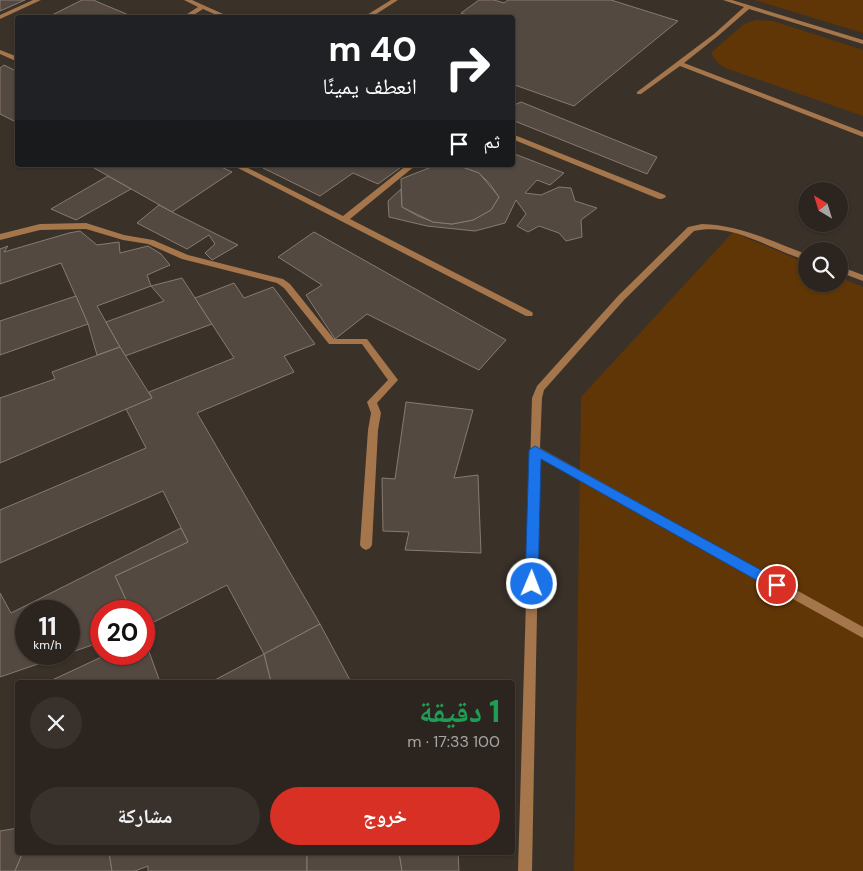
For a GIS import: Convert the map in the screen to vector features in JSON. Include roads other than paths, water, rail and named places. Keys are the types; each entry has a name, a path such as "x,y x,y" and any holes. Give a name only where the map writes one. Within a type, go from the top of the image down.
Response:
{"street":[{"path":"0,17 38,0"},
{"path":"187,0 222,15"},
{"path":"370,15 395,0"},
{"path":"726,0 863,42"},
{"path":"189,15 203,7"},
{"path":"639,93 680,63 748,7"},
{"path":"0,52 15,59"},
{"path":"680,63 863,135"},
{"path":"515,137 662,197"},
{"path":"240,167 529,314"},
{"path":"247,170 251,167"},
{"path":"344,219 409,167"},
{"path":"0,237 40,227 63,225 86,226 123,237 150,242 185,257 275,279 287,286 332,342 364,341 393,380 372,402 376,413 373,430 366,545"},
{"path":"525,871 535,450 537,398 540,389 621,298 691,229 711,225 736,231 798,254"},
{"path":"848,272 863,278"},
{"path":"535,450 863,633"}]}
